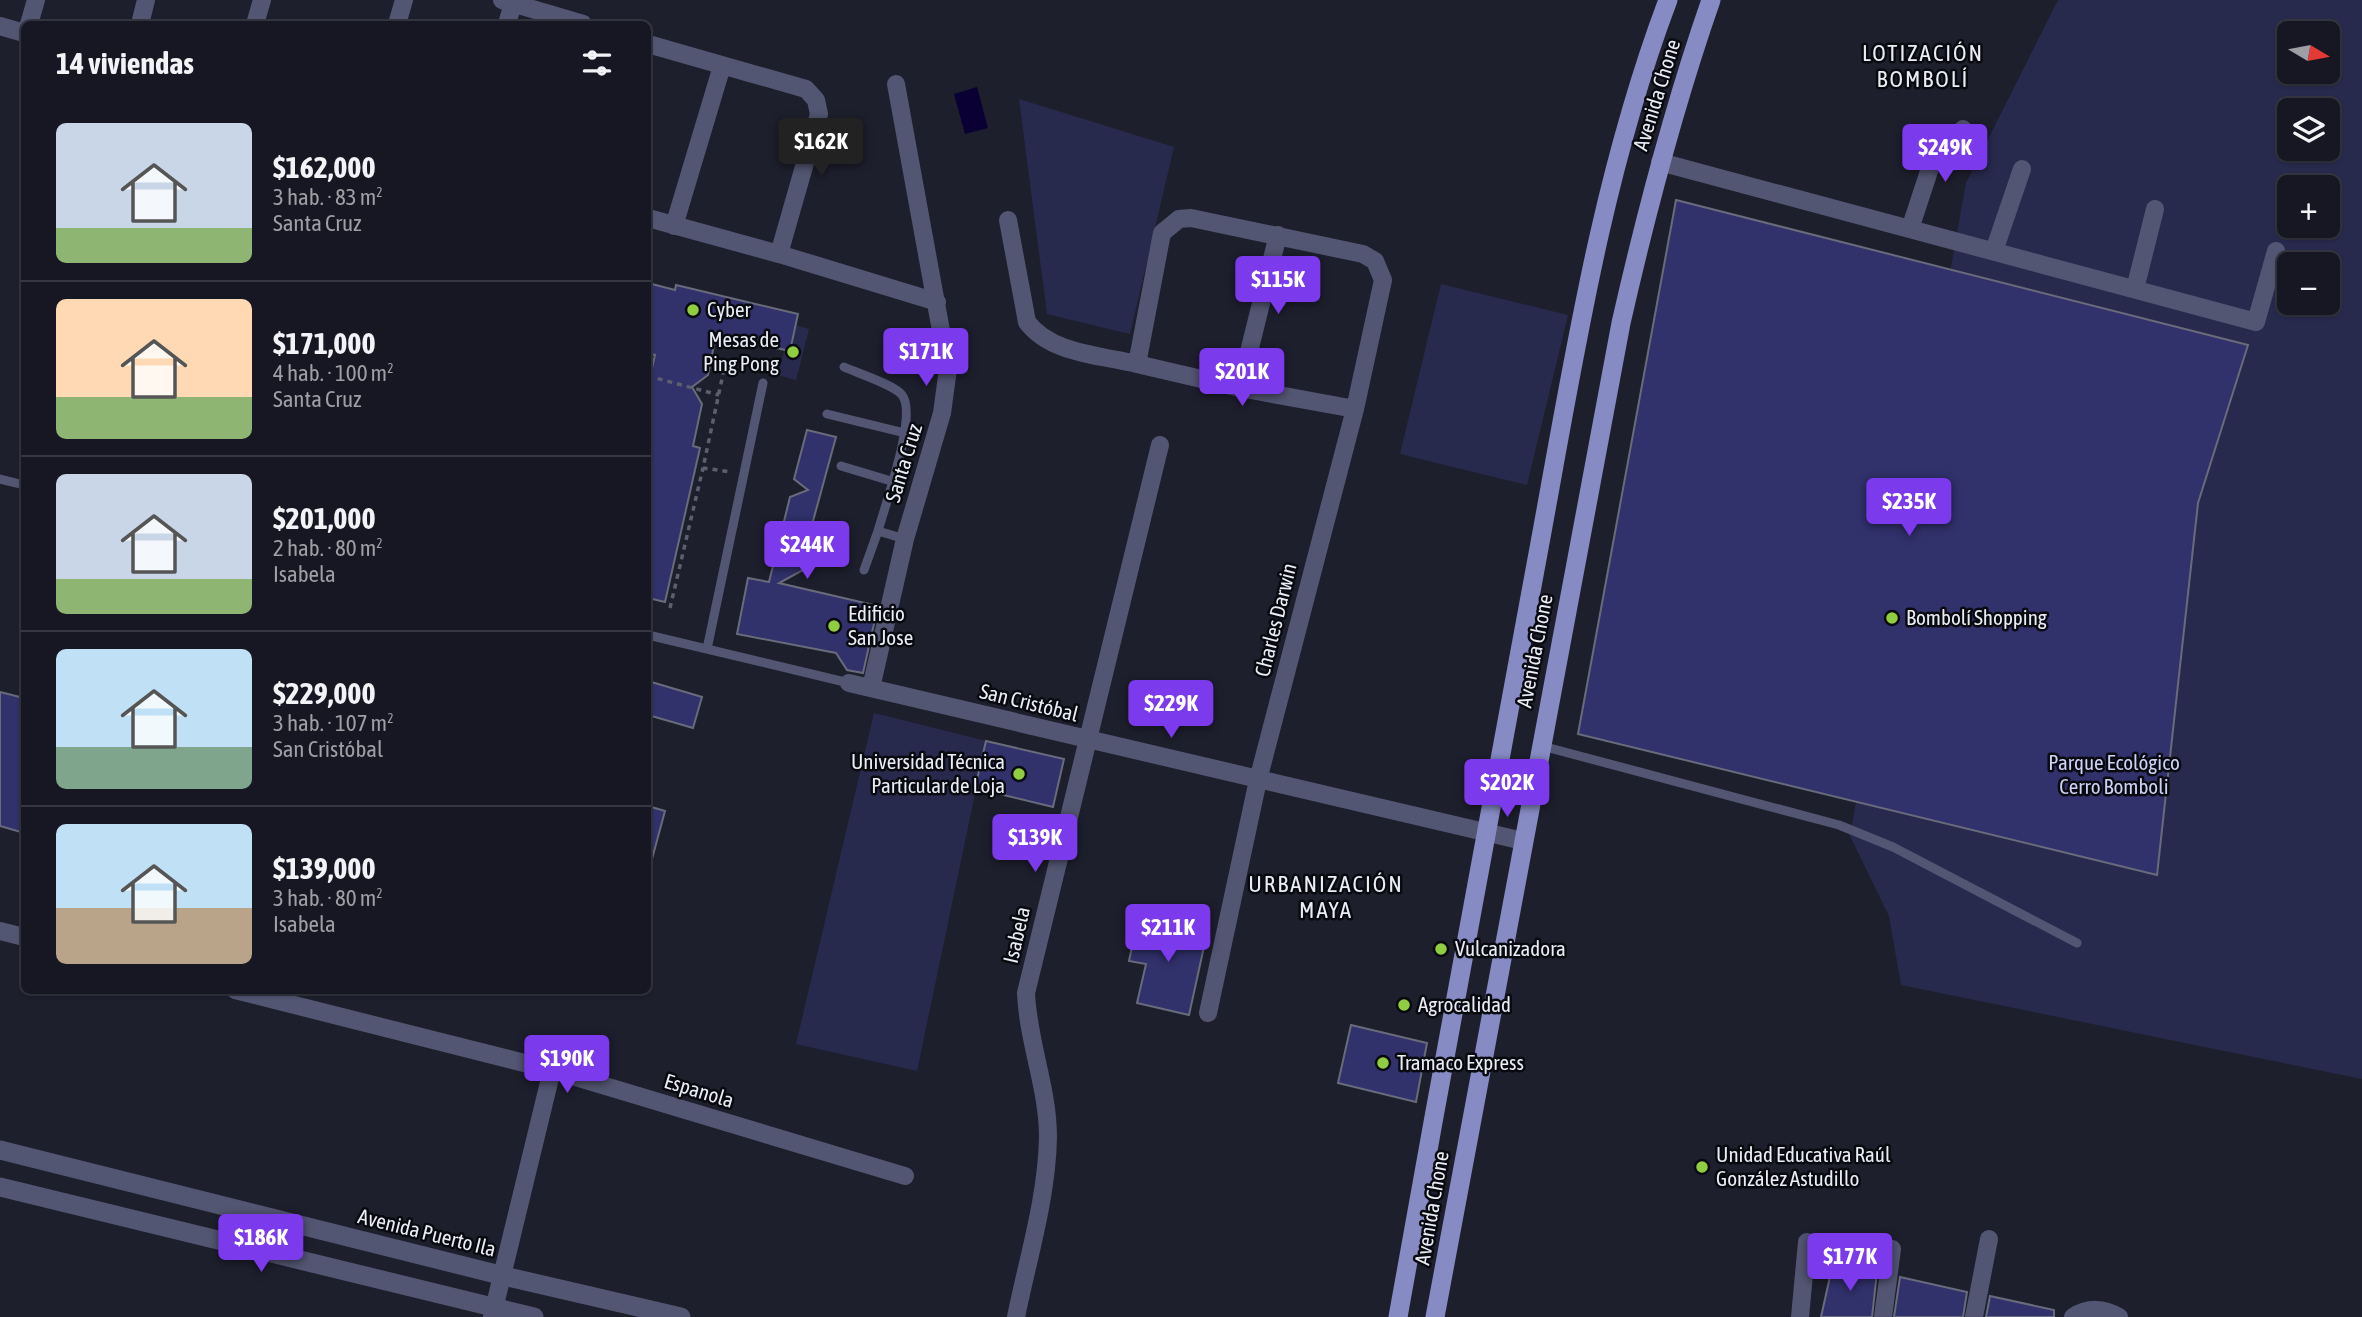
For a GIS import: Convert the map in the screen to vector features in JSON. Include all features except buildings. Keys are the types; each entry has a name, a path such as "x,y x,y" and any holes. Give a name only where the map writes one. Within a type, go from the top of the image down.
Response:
{"main road":[{"name":"Avenida Chone","path":"1398,1317 1484,834 1606,201 1626,125 1668,0"},
{"name":"Avenida Chone","path":"1435,1317 1621,323 1680,90 1711,0"}],"street":[{"path":"30,21 36,0"},
{"path":"140,21 146,0"},
{"path":"257,21 262,0"},
{"path":"398,21 404,0"},
{"path":"507,21 507,2 573,21"},
{"path":"0,26 21,32"},
{"path":"651,45 806,89 816,100 819,114 779,254"},
{"path":"674,226 722,66"},
{"name":"Santa Cruz","path":"871,688 905,539 944,402 948,369 896,84"},
{"path":"1910,229 1933,159 1963,129"},
{"path":"1660,162 2256,322 2276,251"},
{"path":"1994,251 2022,169"},
{"path":"2135,289 2155,209"},
{"path":"1137,364 1162,233 1170,224 1191,218 1278,235 1240,388"},
{"path":"651,219 937,302"},
{"path":"1008,220 1027,322 1036,334 1054,344 1240,388 1355,409"},
{"name":"Charles Darwin","path":"1208,1013 1258,780 1355,409 1383,280 1375,261 1363,254 1278,235"},
{"name":"Isabela","path":"1016,1317 1044,1181 1048,1134 1027,1025 1026,993 1160,445"},
{"name":"San Cristóbal","path":"849,683 1523,841"},
{"path":"0,931 21,936"},
{"name":"Espanola","path":"251,994 552,1070 905,1176"},
{"path":"493,1312 552,1070"},
{"name":"Avenida Puerto Ila","path":"0,1150 503,1276 681,1317"},
{"path":"0,1187 493,1312 534,1317"},
{"path":"1974,1317 1989,1239"},
{"path":"1800,1317 1807,1242"},
{"path":"1884,1317 1892,1249"},
{"path":"2073,1317 2090,1309 2107,1311 2119,1317"}],"lane":[{"path":"844,367 901,393 908,414 878,531 864,570"},
{"path":"707,649 763,383"},
{"path":"827,414 905,433"},
{"path":"841,466 891,481"},
{"path":"0,479 21,484"},
{"path":"878,531 905,539"},
{"name":"San Cristóbal","path":"651,636 849,683"},
{"path":"1540,746 1839,825 1893,847 2077,943"}],"path":[{"path":"670,608 726,360"},
{"path":"651,377 719,395"},
{"path":"703,468 744,475"}],"green space":[{"name":"Parque Ecológico Cerro Bomboli","path":"2058,0 2362,0 2362,1079 1901,985 1889,916 1850,836 1966,183"},
{"path":"1019,99 1174,147 1130,334 1047,314"},
{"path":"1441,284 1568,315 1527,485 1400,454"},
{"name":"Mesas de Ping Pong","path":"791,324 809,329 796,380 778,375"},
{"path":"874,713 986,741 917,1071 796,1044"}],"shaded area":[{"path":"977,87 988,128 965,134 954,94"}],"place":[{"name":"Cyber","path":"693,310"},
{"name":"Mesas de Ping Pong","path":"793,352"},
{"name":"Bombolí Shopping","path":"1892,618"},
{"name":"Edificio San Jose","path":"834,626"},
{"name":"Universidad Técnica Particular de Loja","path":"1019,774"},
{"name":"Vulcanizadora","path":"1441,949"},
{"name":"Agrocalidad","path":"1404,1005"},
{"name":"Tramaco Express","path":"1383,1063"},
{"name":"Unidad Educativa Raúl González Astudillo","path":"1702,1167"}],"district":[{"name":"LOTIZACIÓN BOMBOLÍ","path":"1923,66"},
{"name":"URBANIZACIÓN MAYA","path":"1326,897"}]}
